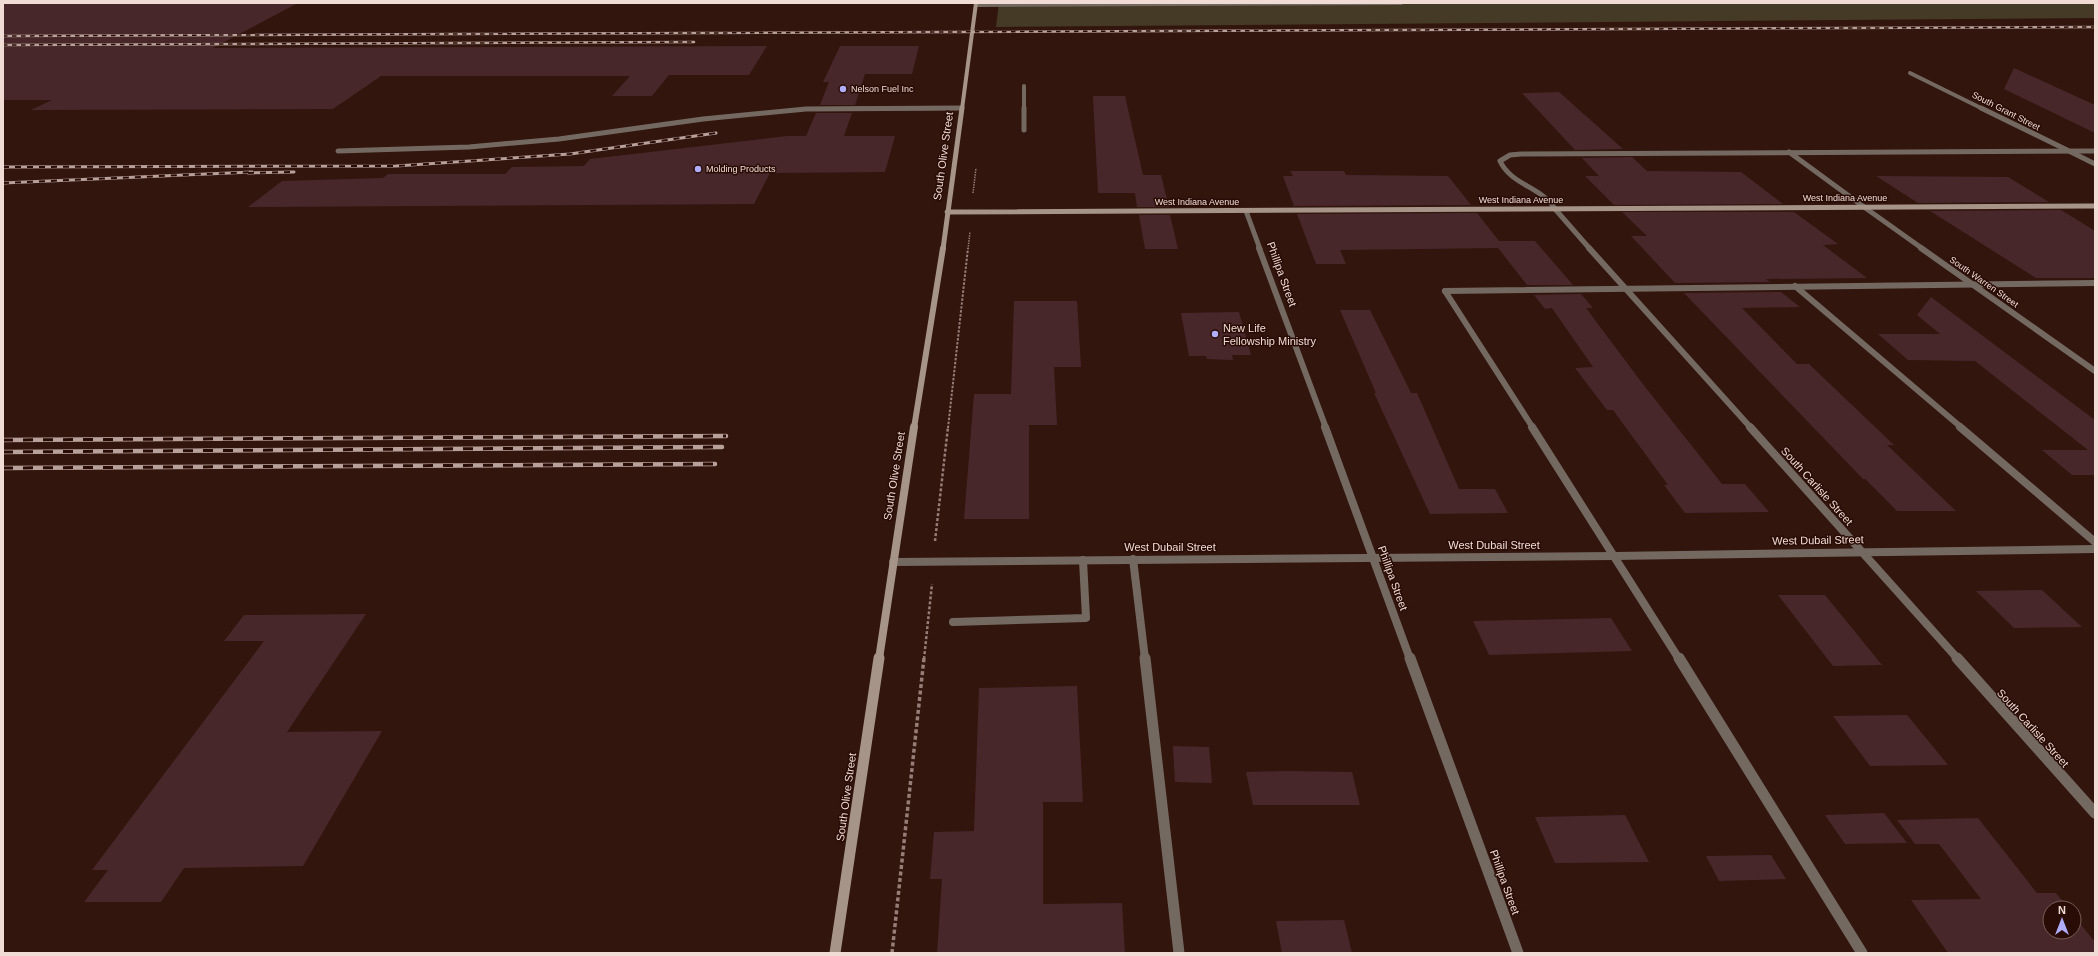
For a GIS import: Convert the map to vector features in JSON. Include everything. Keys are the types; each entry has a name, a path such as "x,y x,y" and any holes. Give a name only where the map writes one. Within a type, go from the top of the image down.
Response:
{"street":[{"path":"976,4 1400,3"},
{"name":"South Olive Street","path":"835,953 947,212 976,4"},
{"name":"South Grant Street","path":"1910,72 2095,164"},
{"path":"1024,86 1024,130"},
{"path":"338,151 469,148 566,138 703,119 806,110 961,108"},
{"path":"1789,152 2095,151"},
{"name":"South Warren Street","path":"1789,152 1972,285 2095,371"},
{"name":"South Carlisle Street","path":"1789,152 1514,154 1504,157 1500,161 1501,165 1512,176 1548,199 1555,209 1626,287 1860,552 2095,813"},
{"name":"West Indiana Avenue","path":"947,212 2095,206"},
{"name":"Phillipa Street","path":"1246,211 1518,953"},
{"path":"1862,953 1615,556 1445,290 2095,283"},
{"path":"1795,286 2095,542"},
{"name":"West Dubail Street","path":"893,562 1615,556 2095,549"},
{"path":"1133,559 1179,953"},
{"path":"953,622 1086,618 1083,560"}],"path":[{"path":"936,539 970,228"},
{"path":"892,953 932,581"}],"shaded area":[{"path":"999,3 2095,3 2095,18 996,27"}],"building":[{"path":"3,3 298,3 213,48 767,46 749,75 669,75 652,96 612,96 630,76 381,76 333,109 31,110 52,100 3,100"},
{"path":"840,46 919,46 912,74 865,74 855,105 820,105 829,82 823,82"},
{"path":"2014,68 2095,105 2095,133 2004,89"},
{"path":"1559,92 1623,149 1575,150 1522,93"},
{"path":"1093,96 1125,96 1143,175 1161,175 1169,207 1137,207 1135,193 1098,193"},
{"name":"Molding Products","path":"816,113 852,113 844,136 895,136 885,172 770,173 754,204 248,207 282,181 383,178 388,174 505,174 512,167 584,166 590,159 787,136 806,136"},
{"path":"1632,157 1647,171 1741,172 1783,204 1614,205 1585,176 1599,176 1582,158"},
{"path":"1290,171 1344,171 1346,175 1448,176 1471,205 1294,206 1283,176 1293,176"},
{"path":"1876,176 2008,177 2049,202 1918,203"},
{"path":"2061,210 2095,231 2095,278 2036,278 1930,211"},
{"path":"1622,212 1794,212 1838,244 1823,245 1867,278 1766,279 1770,282 1675,283 1631,236 1647,236"},
{"path":"1477,213 1499,241 1535,241 1573,285 1527,285 1498,248 1340,250 1346,264 1316,264 1297,214"},
{"path":"1139,215 1170,215 1178,249 1145,249"},
{"path":"1781,292 1800,307 1742,308 1797,364 1809,364 1894,445 1887,445 1956,511 1897,511 1865,479 1863,479 1684,293"},
{"path":"1581,294 1593,308 1586,308 1642,383 1722,484 1745,484 1769,512 1685,513 1664,485 1668,485 1613,410 1607,410 1575,368 1593,367 1552,308 1545,309 1534,295"},
{"path":"1931,297 2095,420 2095,475 2072,475 2042,450 2088,450 1975,361 1908,360 1878,334 1940,334 1917,315"},
{"path":"1014,301 1077,301 1081,367 1054,367 1057,425 1029,425 1029,519 964,519 974,394 1011,394"},
{"path":"1340,310 1370,310 1411,393 1417,393 1459,489 1495,489 1508,513 1430,514 1374,393 1376,393"},
{"name":"New Life Fellowship Ministry","path":"1239,312 1251,355 1232,355 1233,360 1207,359 1206,356 1189,356 1181,313"},
{"path":"2042,590 2082,627 2014,628 1976,591"},
{"path":"1778,595 1825,595 1882,665 1833,666"},
{"path":"366,614 287,732 382,731 303,866 184,868 161,902 84,902 108,870 92,870 264,641 224,641 244,615"},
{"path":"1611,618 1632,651 1489,655 1473,621"},
{"path":"1077,686 1083,802 1043,802 1043,904 1122,903 1125,953 937,953 942,879 930,879 934,832 974,831 979,688"},
{"path":"1907,715 1948,765 1870,766 1833,716"},
{"path":"1173,746 1209,747 1212,783 1175,782"},
{"path":"1246,772 1352,772 1360,805 1253,805"},
{"path":"1884,813 1907,843 1845,844 1825,815"},
{"path":"1625,815 1649,862 1555,863 1535,817"},
{"path":"1978,818 2037,893 2056,893 2062,900 2042,900 2042,940 2082,940 2082,926 2095,942 2095,953 1948,953 1911,900 1981,899 1939,844 1915,844 1897,820"},
{"path":"1771,855 1786,879 1719,881 1706,856"},
{"path":"1344,920 1352,953 1282,953 1276,921"}],"railway":[{"path":"3,36 2095,27"},
{"path":"3,45 694,42"},
{"path":"3,167 396,166 570,154 716,133"},
{"path":"3,183 252,172"},
{"path":"248,173 294,172"},
{"path":"3,440 726,436"},
{"path":"3,452 722,447"},
{"path":"3,468 715,464"}],"place":[{"name":"Nelson Fuel Inc","path":"843,89"},
{"name":"Molding Products","path":"698,169"},
{"name":"New Life Fellowship Ministry","path":"1215,334"}]}
